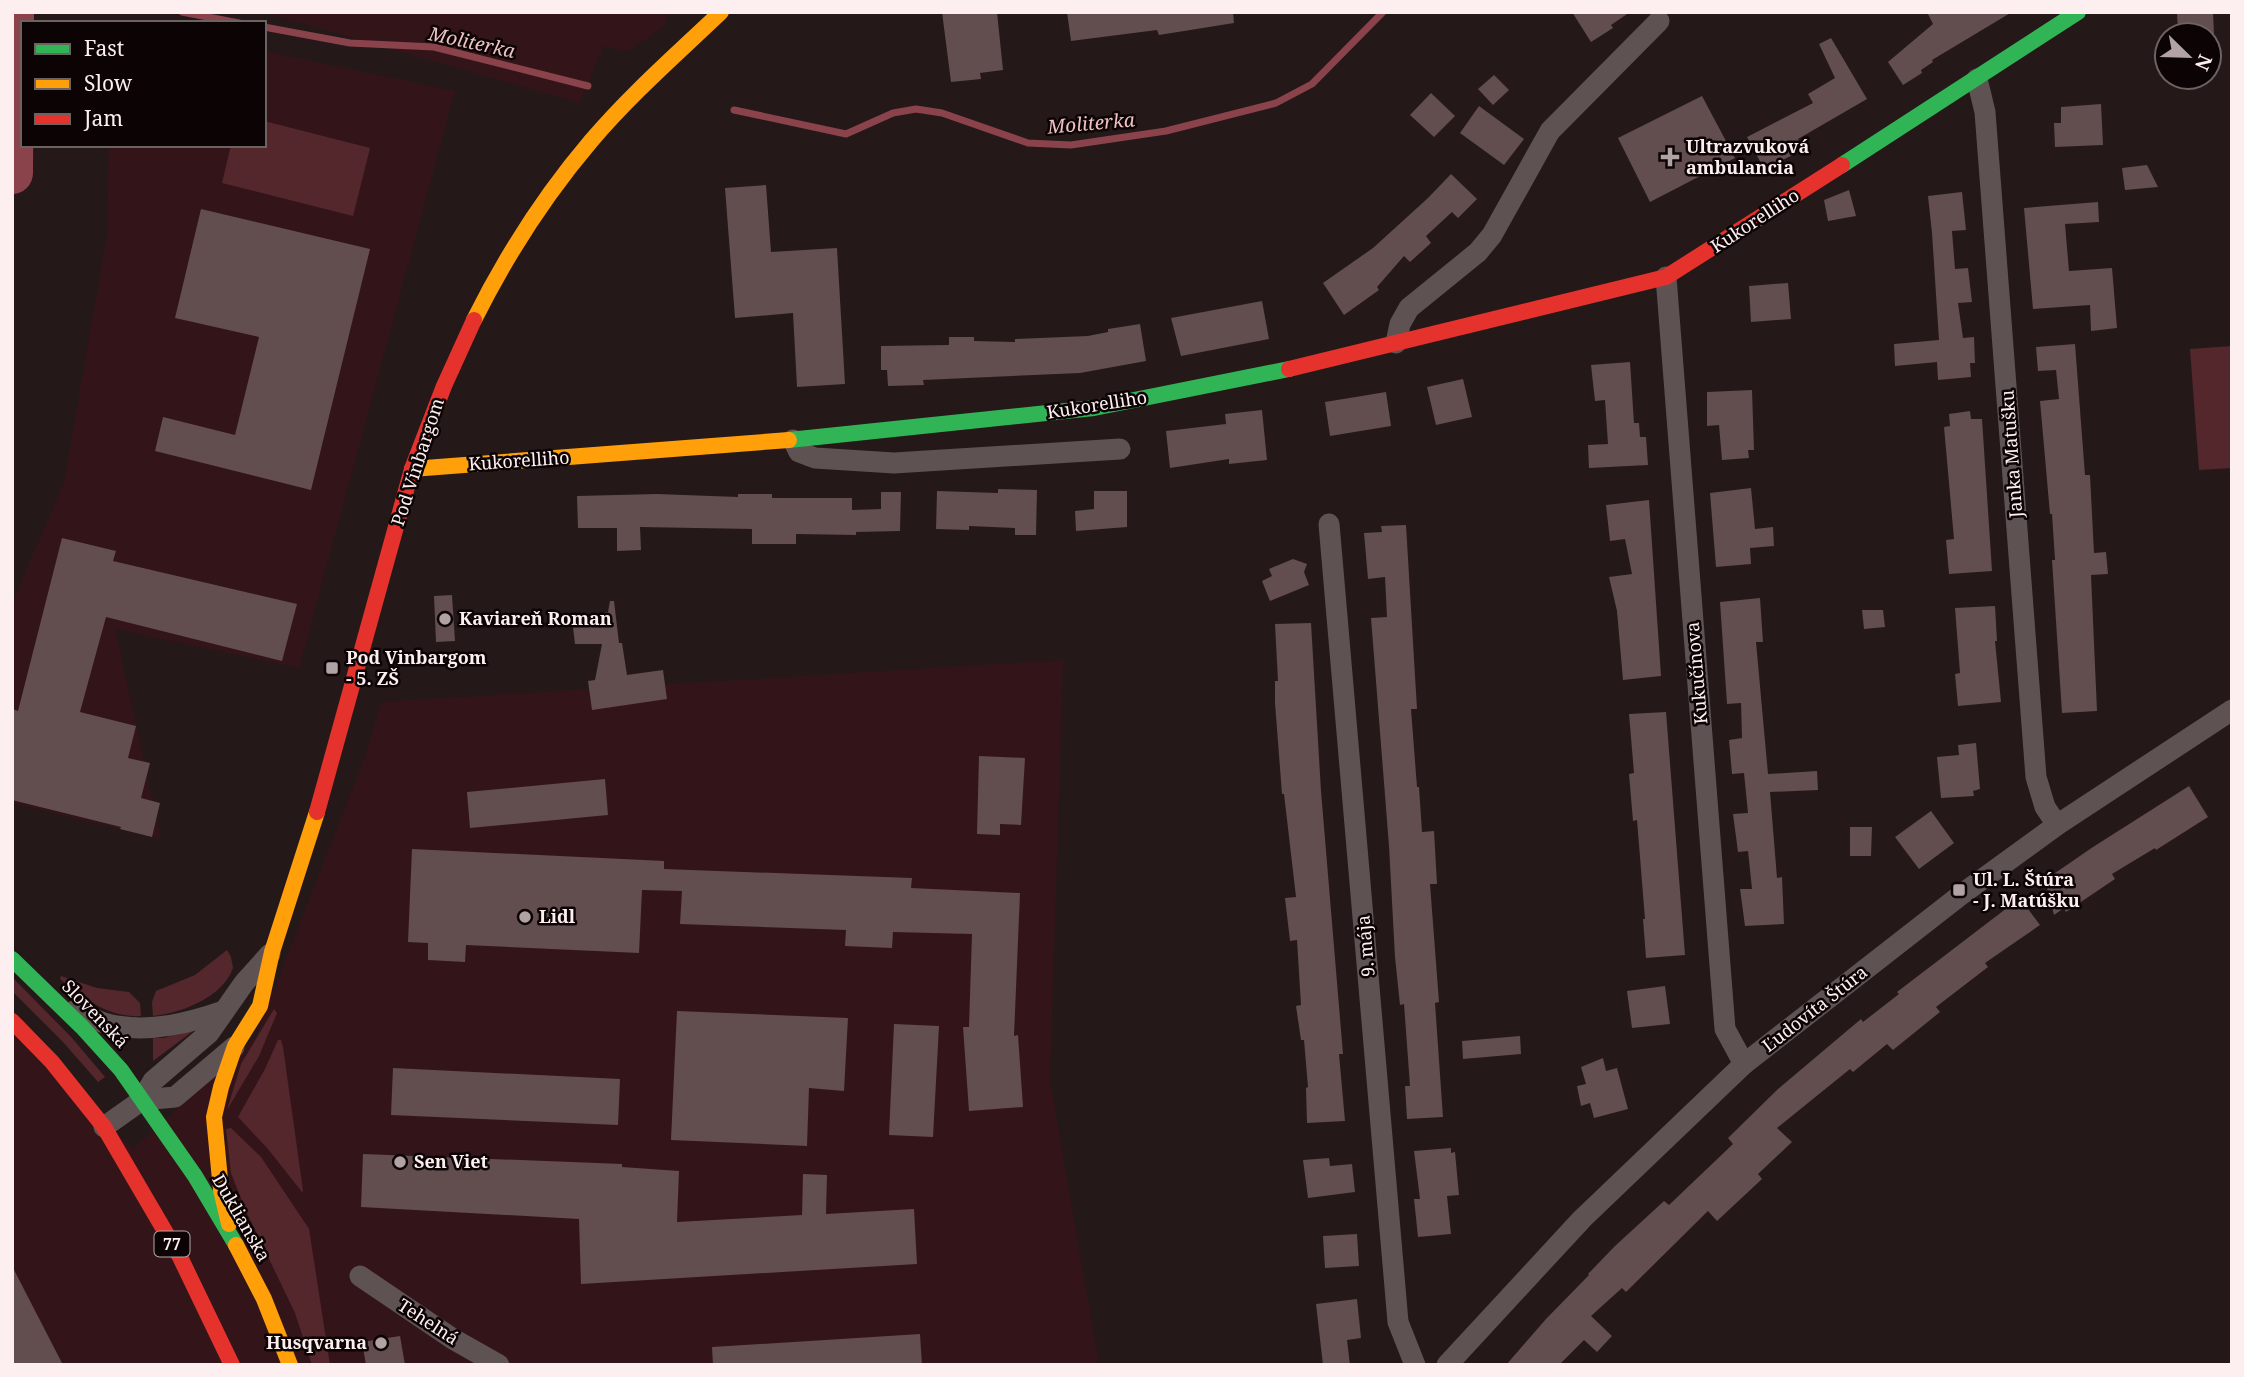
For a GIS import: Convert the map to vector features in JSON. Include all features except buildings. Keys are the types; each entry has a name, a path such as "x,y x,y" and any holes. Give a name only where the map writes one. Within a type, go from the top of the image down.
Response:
{"street":[{"name":"Pod Vinbargom","path":"231,1231 221,1190 214,1118 221,1087 235,1046 260,1006 272,952 324,790 412,469 429,421 483,299 536,212 577,158 632,96 721,12"},
{"name":"Pod Vinbargom","path":"693,38 734,12"},
{"name":"Kukorelliho","path":"412,469 793,440 1094,408 1278,372 1666,277 2078,12"},
{"path":"1396,343 1400,324 1409,308 1478,252 1492,235 1550,131 1660,21"},
{"name":"Janka Matušku","path":"1977,79 1985,112 2036,776 2045,807 2057,825"},
{"name":"Kukučínova","path":"1666,277 1725,1029 1744,1064"},
{"path":"793,440 799,452 815,458 894,463 1120,449"},
{"name":"9. mája","path":"1329,524 1398,1322 1415,1365"},
{"name":"Ľudovíta Štúra","path":"1447,1365 1582,1219 1744,1064 1962,894 2057,825 2232,710"},
{"name":"Pod Vinbargom","path":"104,1127 142,1100 153,1081 209,1033 244,983 272,952"},
{"name":"Slovenská","path":"12,959 65,1008 122,1071 142,1100"},
{"path":"65,1008 113,1026 147,1028 193,1022 224,1011"},
{"name":"77","path":"12,1021 52,1062 104,1127 180,1257 232,1365"},
{"name":"Pod Vinbargom","path":"142,1100 175,1097 235,1046"},
{"name":"Duklianska","path":"142,1100 231,1231 290,1365"},
{"name":"Tehelná","path":"359,1276 453,1339 499,1365"}],"shaded area":[{"path":"263,12 670,12 664,26 629,51 604,46 579,103"},
{"path":"266,51 455,91 299,668 115,629 161,839 12,803 12,603 64,482 107,234 109,147 266,147"},
{"path":"266,122 370,148 353,216 222,183 231,147 266,147"},
{"path":"2232,346 2232,468 2199,470 2190,349"},
{"path":"1063,660 1050,1080 1099,1365 12,1365 12,1023 133,1149 255,1038 366,754 381,702"},
{"path":"227,950 233,968 220,987 200,1002 153,1016 152,1002 156,991 195,975"},
{"path":"61,976 97,988 129,992 140,1003 141,1016 118,1014 97,1005 60,979"},
{"path":"12,977 72,1038 105,1077 98,1082 12,991"},
{"path":"274,1009 277,1013 259,1056 227,1110 241,1064"},
{"path":"192,1030 153,1061 153,1038 164,1038"},
{"path":"278,1040 281,1040 283,1047 302,1192 238,1117"},
{"path":"231,1128 261,1157 309,1229 330,1365 312,1365 295,1313 246,1211 231,1173 226,1129"}],"waterway":[{"path":"12,173 13,12"},
{"name":"Moliterka","path":"182,12 229,21"},
{"name":"Moliterka","path":"734,110 846,134 893,113 916,109 942,113 1028,143 1071,145 1166,131 1276,103 1312,84 1383,12"},
{"name":"Moliterka","path":"266,27 350,43 434,47 588,86"}],"traffic: fast":[{"path":"1842,165 2078,12"},
{"path":"789,440 1094,408 1289,369"},
{"path":"12,959 82,1027 121,1070 195,1176 236,1245"}],"traffic: slow":[{"path":"474,320 527,227 574,162 622,107 721,12"},
{"path":"412,469 789,440"},
{"path":"229,1224 221,1190 214,1117 235,1046 260,1006 272,952 317,812"},
{"path":"236,1245 264,1299 290,1365"}],"traffic: jam":[{"path":"1289,369 1666,277 1842,165"},
{"path":"317,812 412,469 444,386 474,320"},
{"path":"12,1021 52,1062 104,1127 180,1257 232,1365"}],"place":[{"name":"Ultrazvuková ambulancia","path":"1670,157"},
{"name":"Kaviareň Roman","path":"445,619"},
{"name":"Pod Vinbargom - 5. ZŠ","path":"332,668"},
{"name":"Ul. L. Štúra - J. Matúšku","path":"1959,890"},
{"name":"Lidl","path":"525,917"},
{"name":"Sen Viet","path":"400,1162"},
{"name":"Husqvarna","path":"381,1343"}]}
